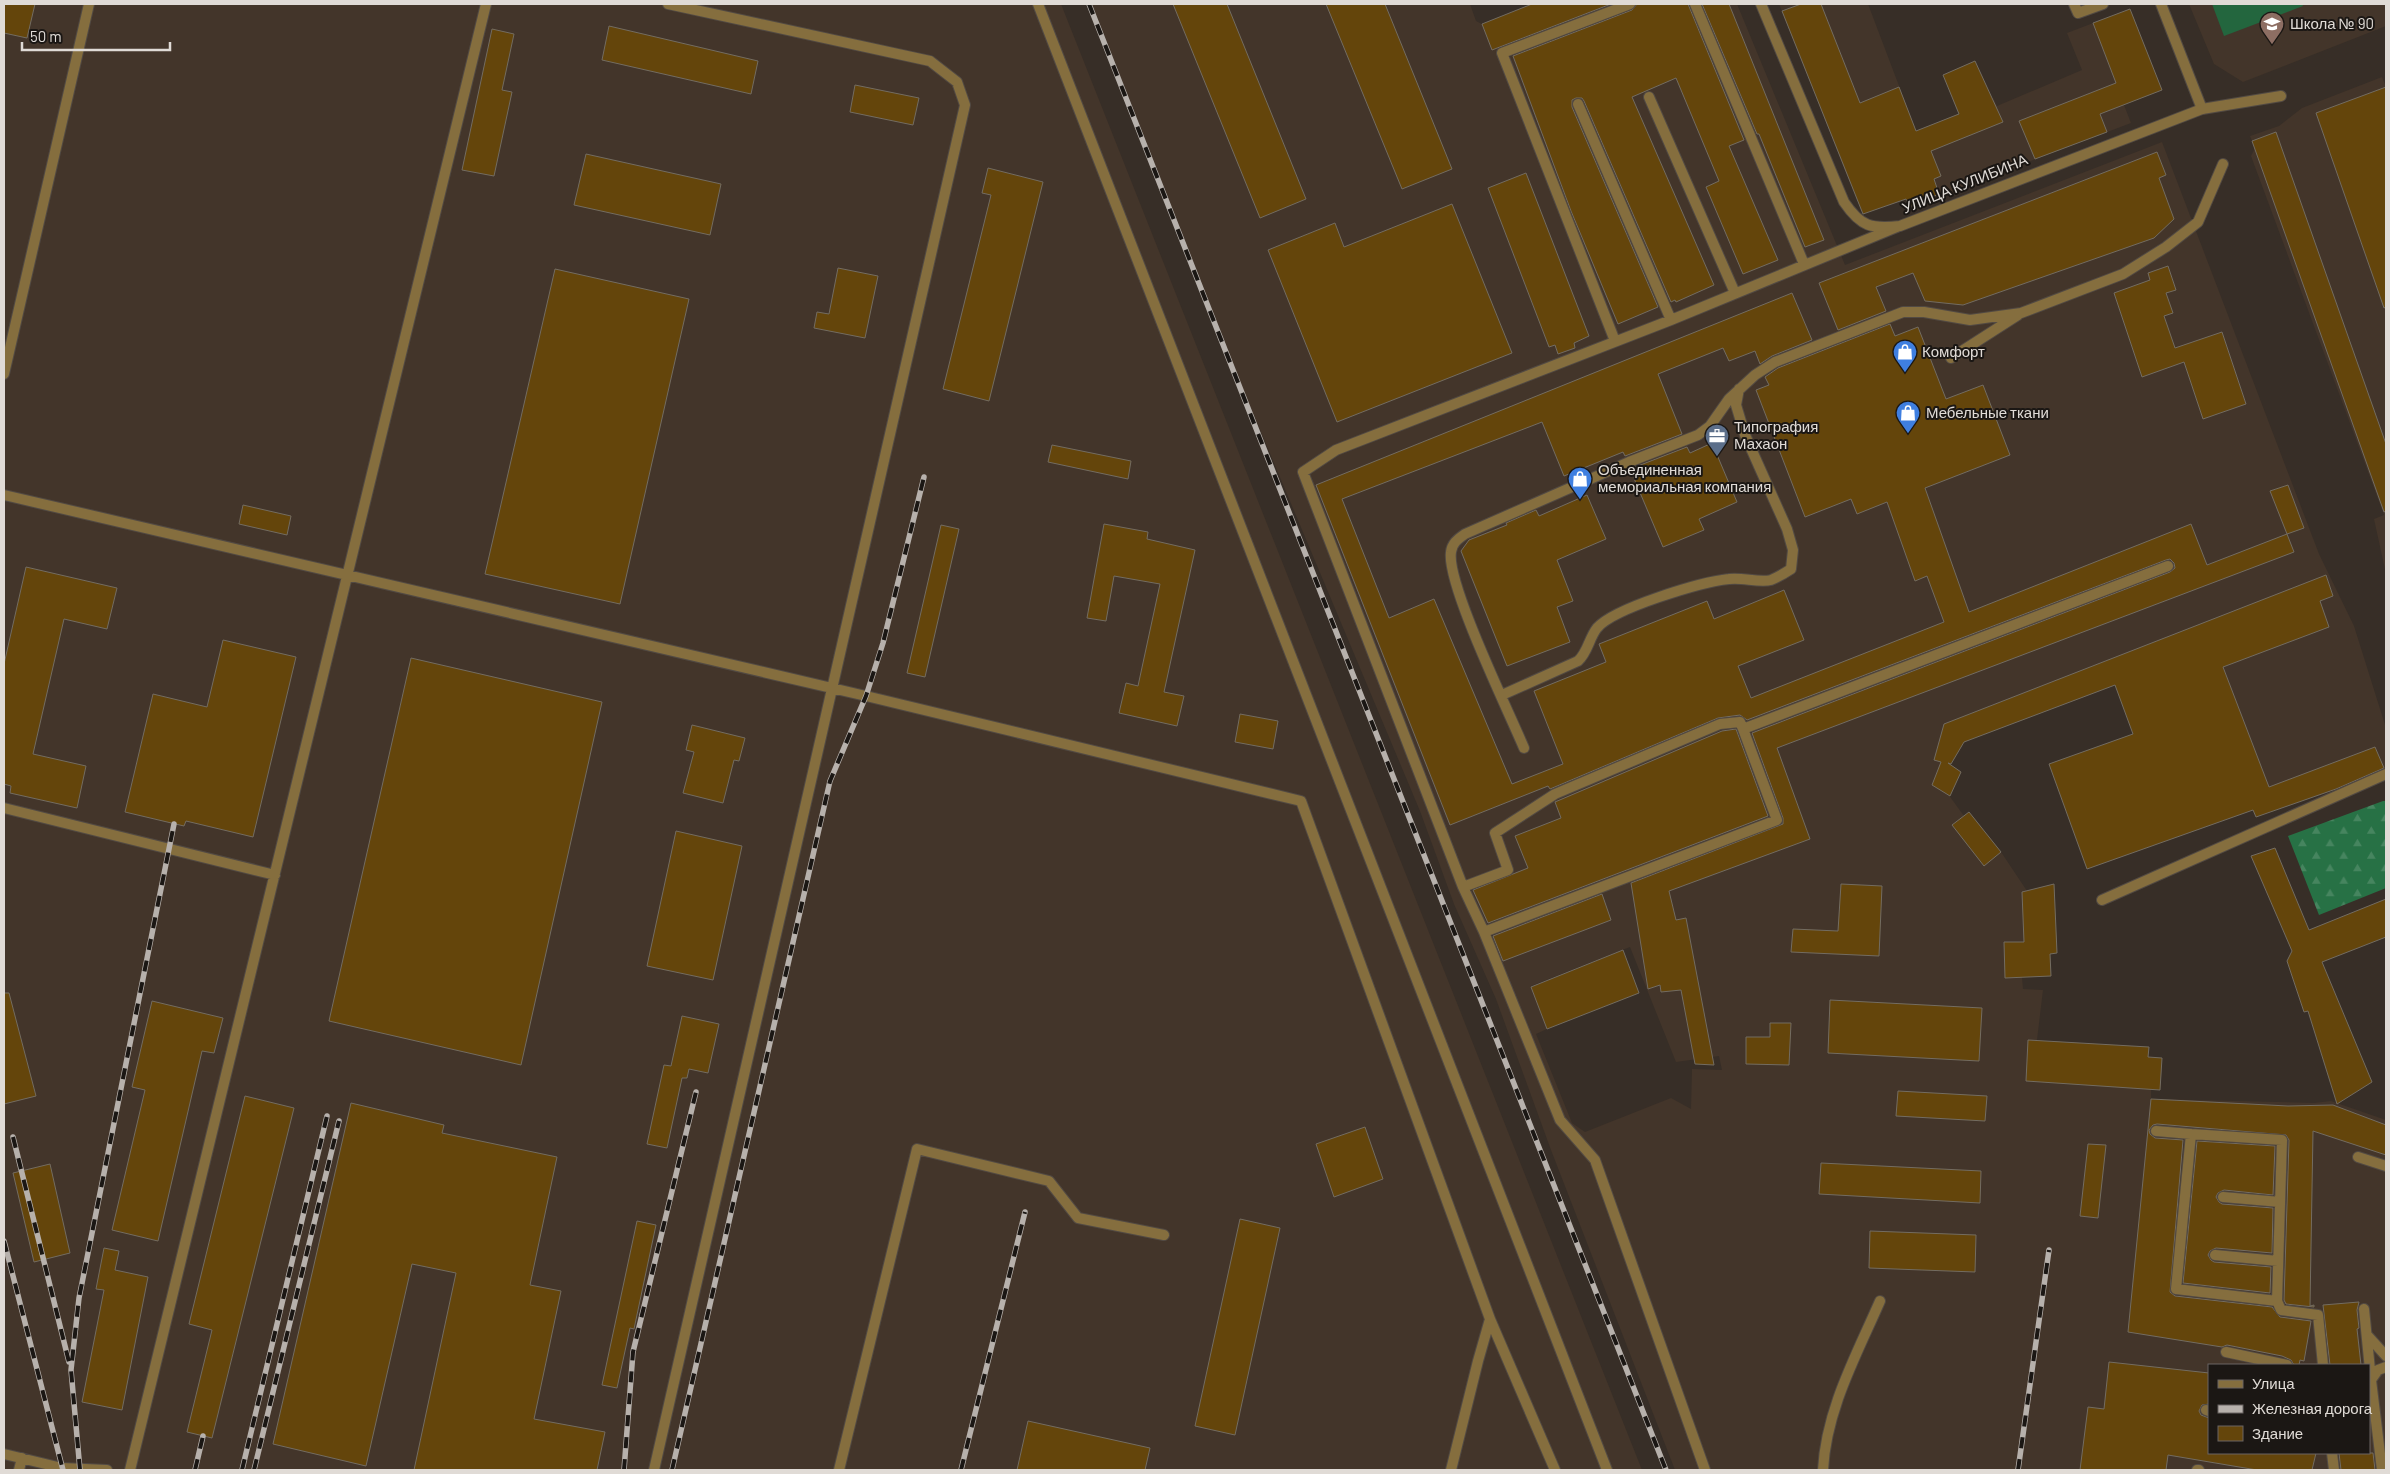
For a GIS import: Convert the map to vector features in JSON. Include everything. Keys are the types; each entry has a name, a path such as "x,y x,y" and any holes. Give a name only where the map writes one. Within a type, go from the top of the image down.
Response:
{"street":[{"path":"4,374 90,4"},
{"path":"130,1470 486,4"},
{"path":"654,1470 965,105 957,82 930,61 668,4"},
{"path":"1038,4 1607,1470"},
{"path":"1615,341 1502,53 1630,4"},
{"path":"1695,4 1804,264"},
{"name":"УЛИЦА КУЛИБИНА","path":"1760,4 1844,202 1855,218 1865,225 1880,228 1900,226 2202,109 2281,96"},
{"path":"2074,4 2078,13 2103,4"},
{"path":"2161,4 2202,109"},
{"path":"1649,97 1736,293"},
{"path":"1578,104 1671,320"},
{"path":"1950,358 2021,313 2122,274 2166,247 2198,222 2223,164"},
{"path":"1705,1470 1595,1160 1560,1120 1484,932 1463,887 1302,472 1336,450 1671,320 1900,226"},
{"path":"1524,748 1464,607 1452,569 1451,551 1456,541 1465,534 1620,466 1698,435 1710,426 1728,399 1775,362 1903,312 1924,312 1970,320 2021,313"},
{"path":"1502,695 1578,661 1584,655 1597,628 1608,620 1637,606 1679,589 1706,582 1730,578 1769,580 1791,569 1793,550 1787,529 1745,435 1736,405 1739,389"},
{"path":"4,495 832,690 876,698 1301,800 1490,1319 1554,1470"},
{"path":"1742,729 2168,566"},
{"path":"1463,887 1508,870 1495,833 1541,802 1720,724 1740,722 1777,820 1484,932"},
{"path":"2102,900 2386,774"},
{"path":"4,808 275,875"},
{"path":"2156,1131 2282,1140 2277,1301 2281,1310 2318,1315 2323,1364"},
{"path":"2191,1134 2176,1290 2277,1301"},
{"path":"840,1470 917,1149 1049,1181 1078,1218 1164,1235"},
{"path":"2358,1157 2386,1166"},
{"path":"2223,1197 2280,1202"},
{"path":"2215,1255 2278,1261"},
{"path":"1823,1470 1823,1456 1834,1406 1880,1301"},
{"path":"2364,1309 2370,1364"},
{"path":"1451,1470 1490,1319"},
{"path":"2367,1334 2386,1356"},
{"path":"2226,1352 2282,1364"},
{"path":"2371,1380 2378,1370 2386,1367"},
{"path":"2370,1368 2382,1470"},
{"path":"4,1454 62,1468 107,1470"},
{"path":"2332,1454 2334,1470"},
{"path":"19,1470 22,1458"}],"shaded area":[{"path":"4,4 1061,4 1642,1470 4,1470"},
{"path":"1092,4 1470,4 1476,21 1482,24 1532,4 1737,4 1845,265 2162,142 2319,554 2354,626 2386,728 2386,771 2256,817 2196,655 1964,742 1950,765 1961,772 1951,794 1948,794 1964,816 1969,812 2001,852 2027,891 2054,884 2057,953 2050,954 2051,976 2022,977 2023,989 2043,990 2037,1040 2028,1040 2026,1081 2151,1089 2151,1099 2314,1103 2331,1101 2386,1120 2386,1470 1675,1470 1551,1150 1496,999 1454,904 1420,811 1248,401","holes":["1630,947 1676,1062 1719,1056 1722,1070 1692,1069 1691,1109 1671,1098 1585,1132 1572,1123 1536,1034 1547,1029 1531,986"]},
{"path":"1779,4 1868,4 1918,136 1926,127 1970,109 1968,103 1956,108 1943,75 1975,61 1990,98 1993,98 1997,106 2082,70 2067,33 2130,9 2162,90 2124,105 2131,123 1909,207 1899,182 1884,170 1850,183"},
{"name":"Школа № 90","path":"2189,4 2386,4 2386,26 2243,82 2214,64"},
{"path":"2382,77 2386,87 2386,574 2374,519 2384,515 2251,156 2255,148 2250,136 2279,126 2302,108"}],"green space":[{"path":"2212,4 2302,4 2303,6 2224,36"},
{"path":"2386,801 2386,888 2319,915 2288,836"}],"building":[{"path":"4,4 35,4 27,38 4,33"},
{"path":"1173,4 1227,4 1306,199 1260,218"},
{"path":"1326,4 1385,4 1452,169 1402,189"},
{"path":"1532,4 1611,4 1492,50 1482,24"},
{"path":"1637,4 1688,4 1744,140 1729,146 1778,260 1743,274 1706,187 1719,181 1676,78 1632,97 1714,285 1676,302 1675,300 1671,302 1584,101 1582,98 1576,98 1572,100 1572,107 1658,307 1618,324 1571,211 1513,56 1632,10"},
{"path":"1702,4 1729,4 1824,240 1805,247 1759,134 1757,134"},
{"path":"1801,4 1821,4 1860,103 1899,87 1916,131 1959,114 1943,75 1975,61 2003,122 1931,151 1941,176 1934,179 1939,194 1909,207 1906,199 1863,214 1782,11"},
{"path":"2130,9 2162,90 2100,114 2107,132 2035,159 2019,121 2116,83 2093,23"},
{"path":"609,26 758,61 751,94 602,60"},
{"path":"492,29 514,34 502,90 512,92 494,176 462,170"},
{"path":"855,85 919,98 913,125 850,112"},
{"path":"2386,87 2386,307 2384,308 2316,113"},
{"path":"2276,132 2386,444 2386,511 2384,512 2252,141"},
{"path":"2157,152 2166,175 2159,178 2174,219 2154,238 1963,305 1925,301 1913,273 1876,287 1886,311 1838,330 1819,283"},
{"path":"586,154 721,184 710,235 574,205"},
{"path":"988,168 1043,182 989,401 943,389 991,195 982,193"},
{"path":"1526,173 1589,336 1574,343 1575,348 1558,354 1555,345 1549,347 1488,188"},
{"path":"1452,204 1512,353 1337,422 1268,250 1335,223 1344,247"},
{"path":"2168,266 2176,290 2166,293 2173,313 2164,316 2175,348 2222,332 2246,404 2203,419 2184,362 2142,377 2114,293 2150,280 2148,273"},
{"path":"838,268 878,276 865,338 814,328 817,312 829,314"},
{"path":"555,269 689,299 620,604 485,574"},
{"path":"1792,293 1812,340 1772,356 1760,364 1755,351 1729,361 1723,348 1658,374 1682,434 1625,456 1623,452 1564,476 1542,422 1342,499 1389,618 1434,599 1512,784 1563,764 1534,691 1606,662 1599,644 1707,601 1714,619 1784,590 1804,640 1738,666 1751,698 1944,622 1927,576 1915,581 1887,502 1857,514 1851,499 1805,517 1756,390 1769,385 1765,377 1778,368 1890,324 1895,336 1918,327 1946,399 1983,385 2010,455 1925,488 1969,612 2191,524 2207,565 2287,534 2294,552 1777,748 1810,839 1669,891 1676,920 1686,918 1714,1065 1695,1064 1681,990 1661,992 1660,985 1648,989 1631,883 1783,824 1783,818 1752,733 2170,572 2175,568 2174,563 2170,559 2166,560 1747,720 1740,715 1718,718 1550,789 1548,786 1450,825 1316,485"},
{"path":"1712,443 1737,502 1699,519 1704,530 1663,547 1630,469 1687,447 1690,453"},
{"path":"1052,445 1131,461 1128,479 1048,462"},
{"path":"2288,485 2304,528 2287,534 2270,491"},
{"path":"1587,495 1606,539 1557,560 1573,601 1557,607 1570,642 1507,666 1461,551 1469,540 1507,525 1506,523 1536,510 1539,516"},
{"path":"243,505 291,516 287,535 239,524"},
{"path":"1104,524 1148,532 1147,539 1195,550 1164,692 1184,696 1177,726 1119,713 1126,683 1138,686 1160,584 1114,576 1106,621 1087,618"},
{"path":"941,525 959,529 925,677 907,673"},
{"path":"26,567 117,588 107,629 64,619 33,754 86,766 77,808 10,793 11,786 4,784 4,664"},
{"path":"2326,575 2333,596 2320,601 2329,627 2223,667 2269,787 2375,747 2384,768 2336,789 2256,817 2253,810 2087,869 2049,764 2133,734 2115,685 1964,742 1951,764 1948,763 1961,772 1950,796 1932,785 1941,762 1934,760 1944,724"},
{"path":"223,640 296,657 253,837 186,821 184,826 125,812 153,694 207,707"},
{"path":"411,658 602,702 521,1065 329,1021"},
{"path":"1240,714 1278,721 1273,749 1235,742"},
{"path":"692,725 745,738 739,761 734,760 723,803 683,793 694,752 686,750"},
{"path":"1736,729 1768,816 1488,923 1473,890 1528,868 1515,836 1561,818 1555,802 1722,731"},
{"path":"1969,812 2001,852 1984,866 1952,825"},
{"path":"676,831 742,846 713,980 647,966"},
{"path":"2275,848 2309,930 2386,899 2386,937 2322,962 2372,1082 2337,1104 2308,1011 2304,1012 2287,961 2292,951 2251,856"},
{"path":"1841,884 1882,886 1879,956 1791,952 1793,929 1838,931"},
{"path":"2054,884 2057,953 2050,954 2051,976 2005,978 2004,942 2024,942 2022,892"},
{"path":"1602,894 1611,920 1503,961 1493,936"},
{"path":"1623,950 1639,993 1547,1029 1531,987"},
{"path":"4,993 9,993 36,1096 4,1104"},
{"path":"1830,1000 1982,1008 1979,1061 1828,1053"},
{"path":"152,1001 223,1018 214,1053 202,1051 158,1241 112,1230 145,1090 132,1087"},
{"path":"682,1016 719,1024 708,1073 689,1069 687,1078 682,1078 667,1148 647,1144 664,1065 671,1066"},
{"path":"1770,1023 1791,1023 1789,1065 1746,1064 1746,1037 1770,1037"},
{"path":"2028,1040 2149,1047 2148,1057 2162,1058 2160,1090 2026,1081"},
{"path":"1898,1091 1987,1096 1985,1121 1896,1116"},
{"path":"245,1096 294,1108 212,1438 187,1432 212,1330 189,1324"},
{"path":"2151,1099 2288,1106 2333,1105 2386,1125 2386,1155 2313,1131 2310,1306 2314,1305 2314,1307 2286,1304 2284,1300 2289,1140 2286,1135 2153,1125 2149,1130 2150,1134 2155,1138 2183,1140 2170,1292 2175,1296 2272,1307 2280,1317 2311,1321 2304,1361 2300,1360 2299,1364 2293,1364 2291,1360 2282,1356 2227,1345 2222,1347 2128,1332"},
{"path":"351,1103 444,1125 442,1133 557,1157 530,1285 561,1291 534,1419 605,1432 597,1470 414,1470 456,1273 412,1264 366,1466 273,1444"},
{"path":"1365,1127 1383,1179 1334,1197 1316,1144"},
{"path":"2197,1141 2275,1146 2273,1195 2224,1190 2218,1193 2216,1197 2222,1204 2273,1208 2272,1253 2216,1248 2210,1251 2208,1255 2214,1262 2271,1267 2270,1293 2183,1283"},
{"path":"2088,1144 2106,1145 2098,1218 2080,1216"},
{"path":"1821,1163 1981,1171 1980,1203 1819,1194"},
{"path":"50,1164 70,1253 34,1262 13,1173"},
{"path":"1240,1219 1280,1228 1235,1435 1195,1426"},
{"path":"637,1221 656,1225 634,1329 630,1328 617,1388 602,1385"},
{"path":"1870,1231 1976,1235 1975,1272 1869,1268"},
{"path":"104,1248 119,1251 115,1270 148,1277 122,1410 82,1402 104,1290 96,1289"},
{"path":"2359,1302 2357,1310 2359,1328 2357,1329 2361,1364 2330,1364 2323,1305"},
{"path":"2109,1362 2208,1373 2208,1404 2202,1405 2199,1411 2201,1415 2208,1418 2208,1454 2316,1454 2312,1470 2257,1470 2168,1455 2166,1470 2080,1470 2088,1407 2104,1409"},
{"path":"1028,1421 1150,1448 1145,1470 1017,1470"},
{"path":"2373,1453 2375,1470 2341,1470 2339,1454"}],"railway":[{"path":"1089,4 1666,1470"},
{"path":"672,1470 830,781 866,696 883,643 924,477"},
{"path":"80,1470 71,1370 79,1298 174,824"},
{"path":"624,1470 633,1352 696,1092"},
{"path":"242,1470 327,1116"},
{"path":"254,1470 339,1121"},
{"path":"13,1137 69,1362"},
{"path":"961,1470 1025,1212"},
{"path":"4,1241 63,1470"},
{"path":"2018,1470 2049,1250"},
{"path":"195,1470 203,1436"}],"place":[{"name":"Школа № 90","path":"2272,45"},
{"name":"Комфорт","path":"1905,373"},
{"name":"Мебельные ткани","path":"1908,434"},
{"name":"Типография Махаон","path":"1717,457"},
{"name":"Объединенная мемориальная компания","path":"1580,500"}]}
